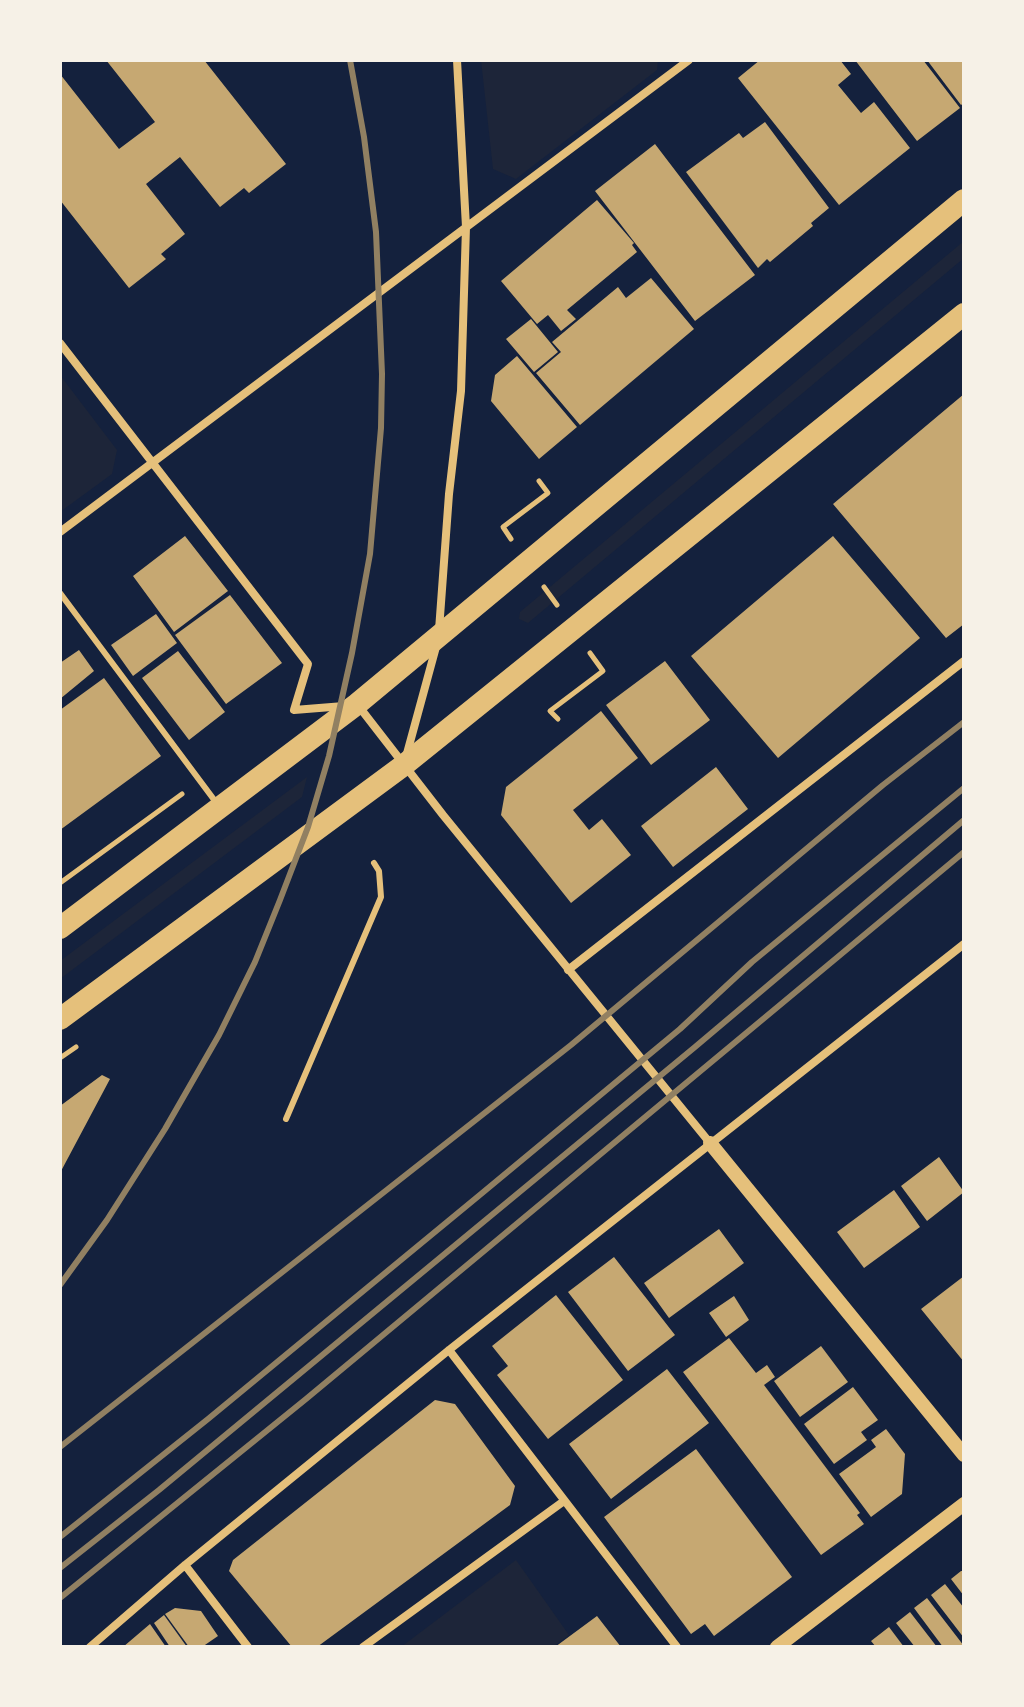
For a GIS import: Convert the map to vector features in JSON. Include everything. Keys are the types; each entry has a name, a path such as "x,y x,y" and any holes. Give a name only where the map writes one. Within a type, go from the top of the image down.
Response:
{"highway":[{"path":"60,928 357,704 964,200"},
{"path":"60,1019 404,765 964,314"}],"street":[{"path":"404,765 439,637 449,494 461,391 466,227 457,60"},
{"path":"60,532 685,61"},
{"path":"60,343 308,664 294,710 357,704 568,970 964,1455"},
{"path":"568,970 964,661"},
{"path":"90,1647 185,1565 449,1350 964,944"},
{"path":"449,1350 677,1647"},
{"path":"363,1647 564,1501"},
{"path":"777,1647 964,1504"},
{"path":"185,1565 248,1647"}],"lane":[{"path":"60,593 220,808"},
{"path":"286,1119 381,897 379,871 374,863"}],"path":[{"path":"512,540 503,527 548,493 539,481"},
{"path":"539,580 557,606"},
{"path":"558,719 550,711 603,671 584,645"},
{"path":"60,883 200,781"}],"shaded area":[{"path":"481,60 658,60 657,70 516,179 493,169"},
{"path":"964,241 964,258 528,623 519,619 520,612"},
{"path":"60,375 117,450 112,474 60,512"},
{"path":"307,777 302,797 60,979 60,961"},
{"path":"516,1560 569,1635 553,1647 401,1647"}],"building":[{"path":"106,60 204,60 286,164 249,193 244,188 220,207 180,157 146,184 185,234 161,254 166,259 129,288 60,200 60,74 119,149 155,122"},
{"path":"760,60 840,60 851,74 838,85 861,113 874,102 910,148 839,205 738,78"},
{"path":"855,60 923,60 960,108 917,141"},
{"path":"927,60 964,60 964,103 961,105"},
{"path":"765,122 829,208 811,223 813,226 770,262 767,259 758,268 686,172 739,133 743,138"},
{"path":"655,144 755,275 695,321 595,191"},
{"path":"597,200 634,243 632,245 637,252 567,310 576,319 561,331 548,315 537,324 501,281"},
{"path":"651,278 694,329 580,425 536,373 561,352 552,342 618,287 626,298"},
{"path":"531,319 558,352 534,372 506,339"},
{"path":"517,356 577,427 539,459 491,401 495,375"},
{"path":"964,394 964,624 946,638 833,504"},
{"path":"185,536 228,591 174,632 133,576"},
{"path":"833,536 920,638 778,758 691,656"},
{"path":"230,595 282,663 226,704 175,635"},
{"path":"156,614 177,643 133,676 111,645"},
{"path":"79,650 94,671 60,699 60,663"},
{"path":"178,651 225,712 189,740 142,678"},
{"path":"665,661 710,720 651,765 606,705"},
{"path":"104,678 161,756 60,830 60,710"},
{"path":"601,711 638,758 573,810 589,830 602,819 631,855 571,903 501,815 506,787"},
{"path":"716,767 748,809 673,867 641,826"},
{"path":"102,1075 110,1079 60,1173 60,1106"},
{"path":"939,1157 964,1192 927,1221 901,1186"},
{"path":"894,1190 920,1227 864,1268 837,1232"},
{"path":"719,1229 744,1263 669,1318 644,1283"},
{"path":"614,1257 675,1335 628,1371 568,1292"},
{"path":"964,1276 964,1362 921,1309"},
{"path":"556,1295 623,1380 548,1439 497,1375 508,1366 492,1346"},
{"path":"734,1296 749,1320 726,1337 709,1313"},
{"path":"729,1338 756,1373 767,1365 775,1377 764,1385 860,1513 857,1515 864,1524 821,1555 683,1372"},
{"path":"821,1346 848,1382 800,1417 774,1381"},
{"path":"667,1369 709,1423 611,1499 569,1444"},
{"path":"853,1387 878,1420 861,1432 867,1440 834,1464 804,1424"},
{"path":"435,1400 455,1404 515,1486 510,1505 317,1647 292,1647 229,1571 233,1560"},
{"path":"886,1429 905,1454 902,1494 871,1517 839,1474 876,1447 871,1440"},
{"path":"696,1449 792,1577 714,1636 705,1624 691,1634 604,1517"},
{"path":"964,1571 964,1596 951,1579"},
{"path":"945,1584 964,1608 964,1638 931,1595"},
{"path":"927,1598 964,1647 943,1647 914,1608"},
{"path":"175,1608 201,1611 218,1636 202,1647 189,1647 165,1614"},
{"path":"910,1612 937,1647 915,1647 896,1623"},
{"path":"164,1615 187,1647 170,1647 154,1623"},
{"path":"597,1616 621,1647 555,1647"},
{"path":"150,1624 166,1647 123,1647"},
{"path":"889,1627 904,1647 876,1647 871,1641"}],"railway":[{"path":"60,1285 107,1220 165,1129 219,1035 255,962 280,900 308,827 329,756 370,554 381,428 376,232 350,60"},
{"path":"60,1447 571,1045 883,785 964,722"},
{"path":"60,1537 481,1194 680,1029 752,962 964,788"},
{"path":"60,1568 159,1490 695,1047 964,820"},
{"path":"60,1598 306,1399 964,852"}]}
